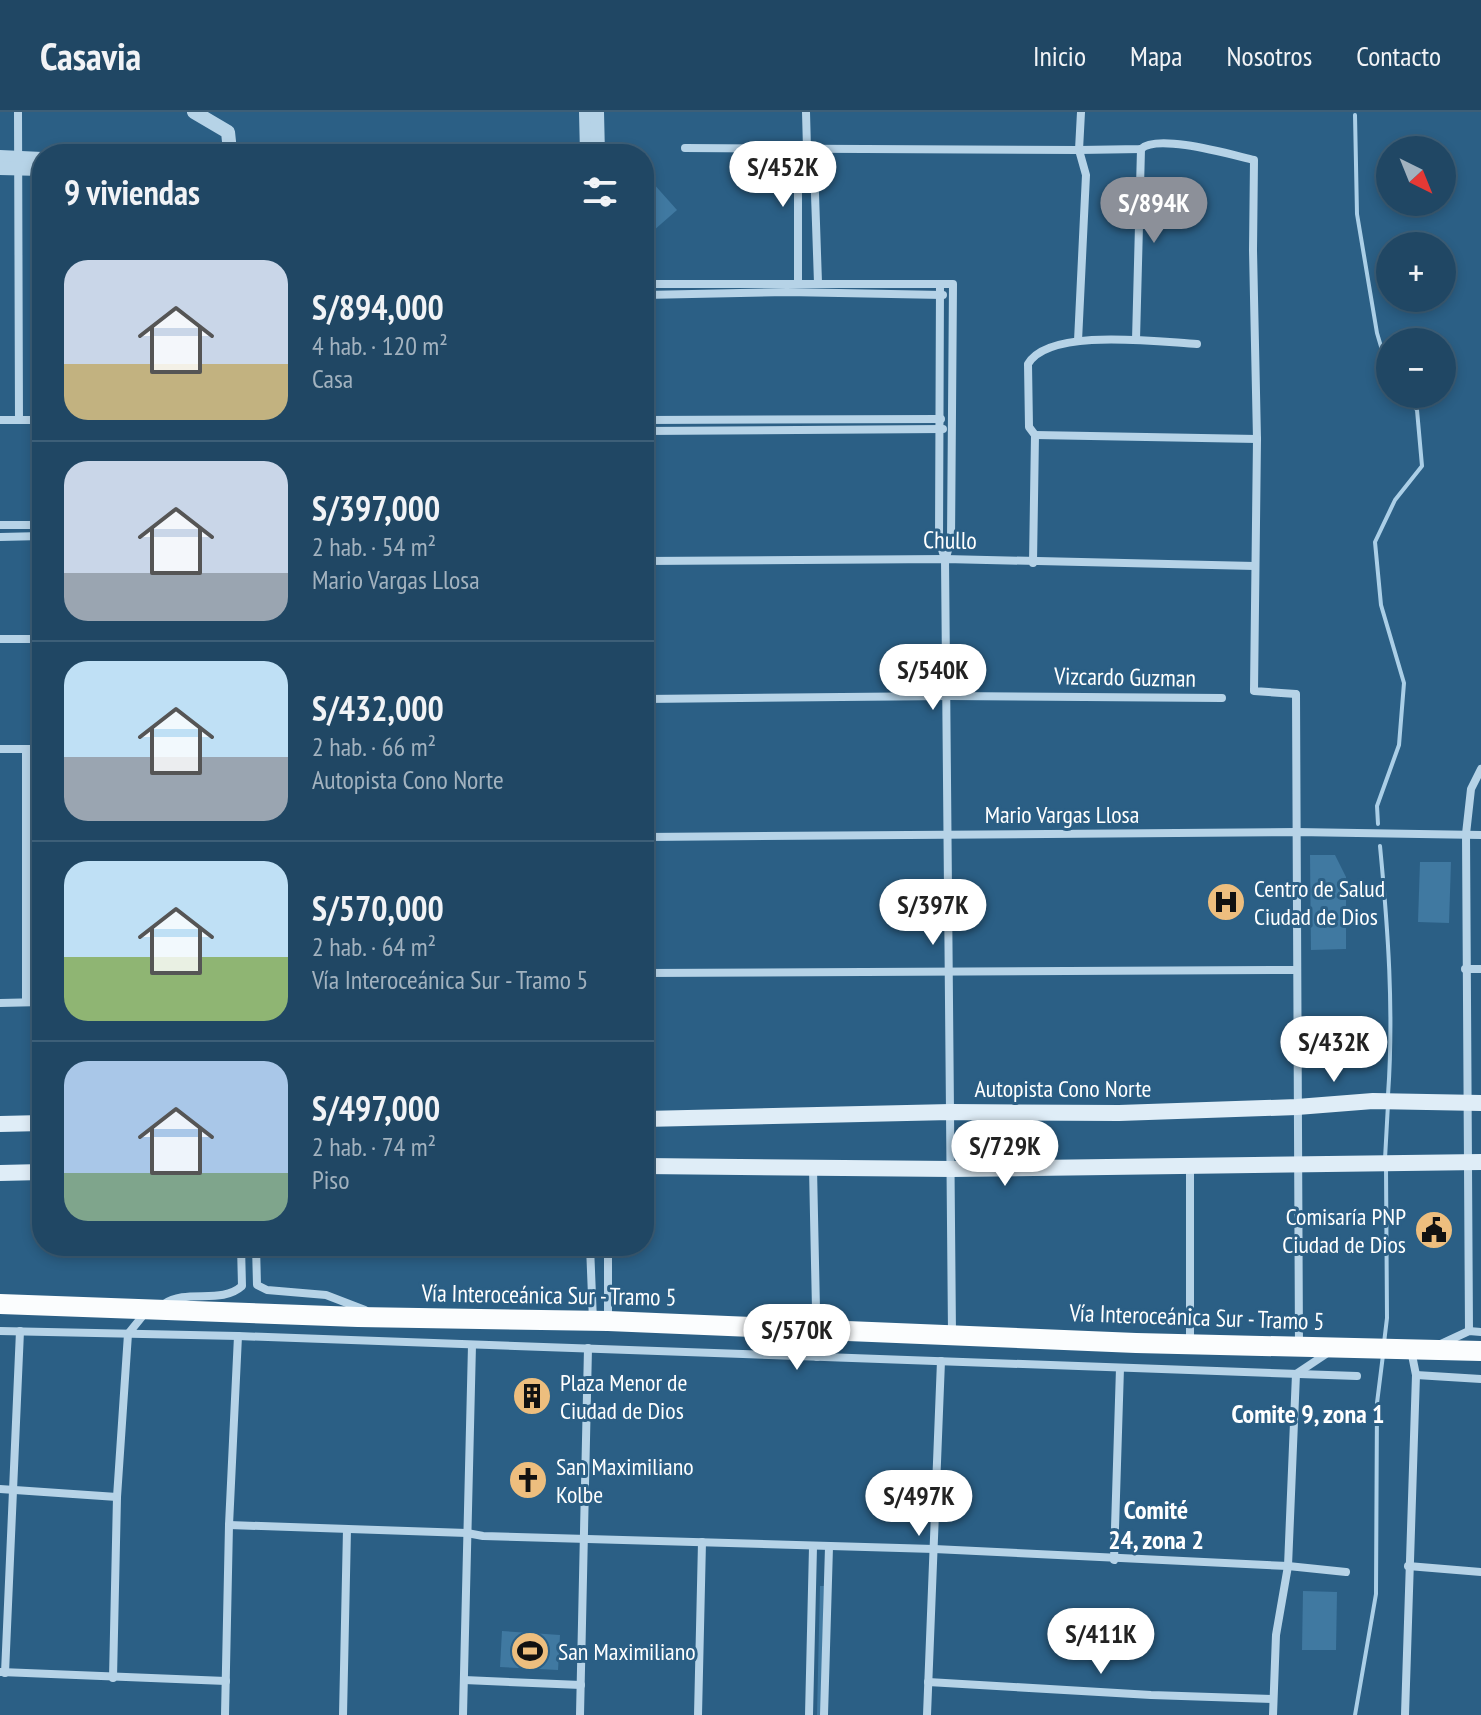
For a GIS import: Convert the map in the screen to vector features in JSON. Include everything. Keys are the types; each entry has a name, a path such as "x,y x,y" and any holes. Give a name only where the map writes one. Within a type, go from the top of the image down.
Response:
{"highway":[{"name":"Vía Interoceánica Sur - Tramo 5","path":"0,1304 1481,1351"}],"main road":[{"name":"Autopista Cono Norte","path":"654,1119 951,1112 1119,1113 1297,1107 1373,1101 1474,1103"},
{"path":"0,1124 32,1123"},
{"path":"654,1166 952,1169 1475,1162"},
{"path":"0,1173 32,1172"}],"street":[{"path":"18,112 19,420"},
{"path":"194,112 228,132 233,144"},
{"path":"586,112 591,144"},
{"path":"593,144 597,112"},
{"path":"806,112 807,149 814,164 818,283"},
{"path":"1078,341 1086,175 1079,150 1081,112"},
{"path":"1136,340 1141,149 1145,144 1157,142 1254,160 1257,439 1254,691 1296,694 1299,1347"},
{"path":"685,148 1141,149"},
{"path":"798,282 798,162 807,149"},
{"path":"0,157 32,166"},
{"path":"0,168 32,161"},
{"path":"654,284 953,284 951,540 945,559"},
{"path":"940,284 939,540 945,559 948,696 952,1334"},
{"path":"654,295 787,292 953,294"},
{"path":"1033,563 1035,435 1029,427 1028,364 1032,356 1054,346 1078,341 1136,340 1197,344"},
{"path":"654,420 941,419"},
{"path":"0,420 32,420"},
{"path":"654,431 952,429"},
{"path":"1035,435 1257,439"},
{"path":"0,525 32,525"},
{"path":"0,537 32,536"},
{"name":"Chullo","path":"654,561 945,559 1255,566"},
{"path":"0,639 32,639"},
{"name":"Vizcardo Guzman","path":"654,699 948,696 1222,698"},
{"path":"0,749 32,749"},
{"path":"26,749 26,1002"},
{"path":"1469,1331 1475,1162 1465,969 1466,834 1471,789 1481,769"},
{"name":"Mario Vargas Llosa","path":"654,837 1296,832 1481,835"},
{"path":"1465,969 1481,969"},
{"path":"654,973 1297,970"},
{"path":"0,1003 32,1003"},
{"path":"1190,1164 1190,1344"},
{"path":"813,1168 817,1357"},
{"path":"113,1678 117,1497 128,1334 153,1309 170,1300 234,1293 242,1286 241,1256"},
{"path":"256,1256 257,1285 267,1290 326,1295 383,1317"},
{"path":"591,1256 600,1321"},
{"path":"600,1321 607,1256"},
{"path":"0,1331 238,1336 1357,1376"},
{"path":"20,1331 3,1672 226,1681"},
{"path":"1405,1715 1416,1375 1413,1349 1469,1331 1481,1332"},
{"path":"225,1715 229,1525 238,1336"},
{"path":"463,1715 472,1345"},
{"path":"1296,1374 1336,1347"},
{"path":"580,1715 588,1348"},
{"path":"927,1715 941,1361"},
{"path":"1114,1560 1120,1368"},
{"path":"1273,1715 1276,1635 1288,1566 1296,1374"},
{"path":"1416,1375 1481,1379"},
{"path":"0,1489 117,1497"},
{"path":"229,1525 584,1540 934,1549 1288,1566 1346,1572"},
{"path":"343,1715 347,1529"},
{"path":"698,1715 702,1542"},
{"path":"809,1715 813,1547"},
{"path":"824,1715 829,1547"},
{"path":"1408,1566 1481,1572"},
{"path":"464,1680 581,1685"},
{"path":"928,1682 1273,1699"}],"shaded area":[{"path":"654,184 677,210 654,230"},
{"path":"1310,855 1335,855 1346,877 1346,949 1311,950"},
{"path":"1420,862 1451,862 1449,923 1418,922"},
{"path":"820,1586 824,1586 821,1715 817,1715"},
{"path":"1303,1591 1337,1592 1336,1650 1302,1650"},
{"name":"San Maximiliano","path":"502,1631 560,1635 558,1670 500,1667"}],"waterway":[{"path":"1355,115 1357,214 1376,328"},
{"path":"1378,824 1377,806 1399,745 1404,683 1381,605 1375,542 1395,500 1422,466 1415,408"},
{"path":"1380,846 1389,970 1388,1095"},
{"path":"1385,1159 1388,1104"},
{"path":"1384,1343 1387,1318 1386,1168"},
{"path":"1355,1715 1376,1594 1377,1403 1383,1355"}],"place":[{"name":"Centro de Salud Ciudad de Dios","path":"1226,902"},
{"name":"Comisaría PNP Ciudad de Dios","path":"1434,1230"},
{"name":"Plaza Menor de Ciudad de Dios","path":"532,1396"},
{"name":"San Maximiliano Kolbe","path":"528,1480"},
{"name":"San Maximiliano","path":"530,1651"}],"district":[{"name":"Comite 9, zona 1","path":"1308,1413"},
{"name":"Comité 24, zona 2","path":"1156,1524"}]}
